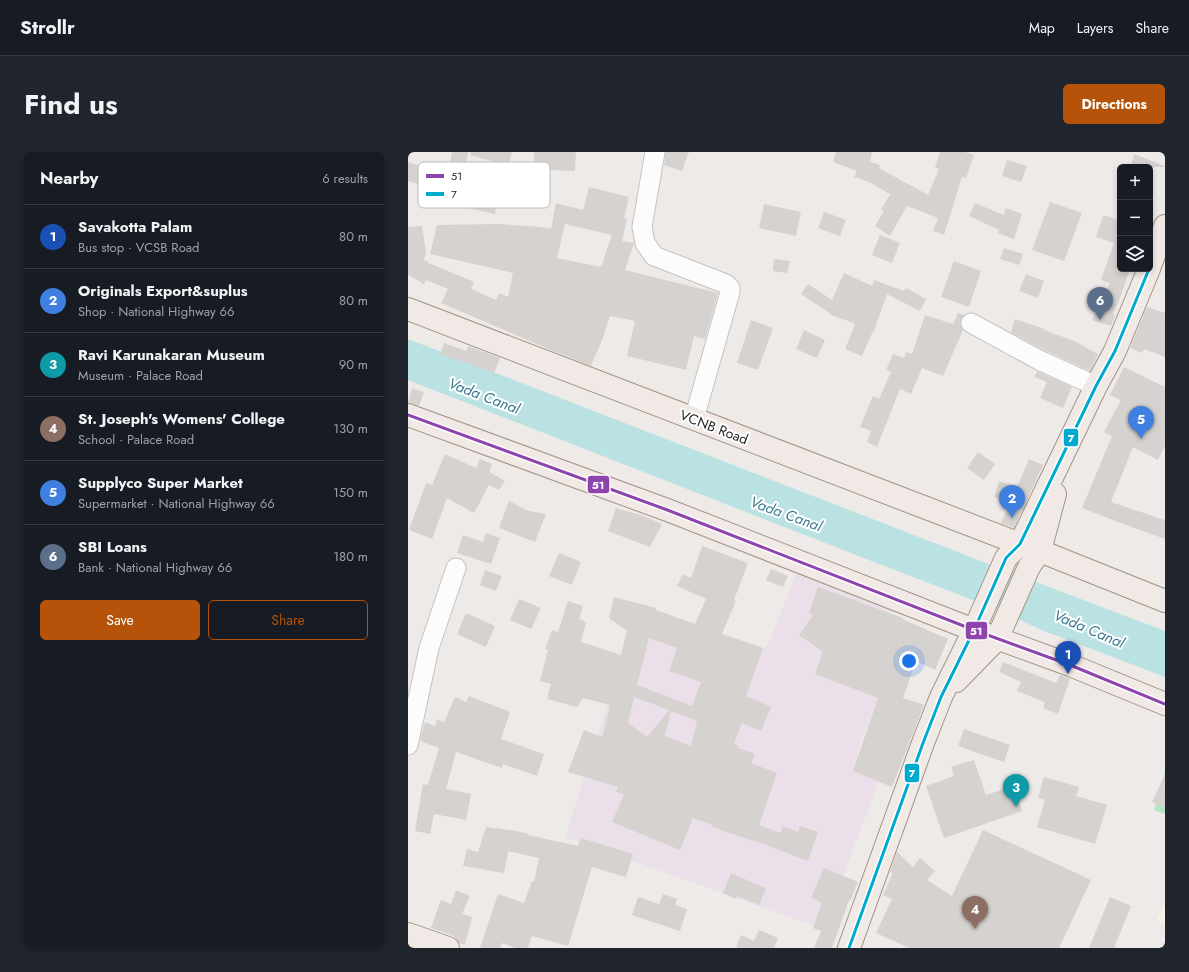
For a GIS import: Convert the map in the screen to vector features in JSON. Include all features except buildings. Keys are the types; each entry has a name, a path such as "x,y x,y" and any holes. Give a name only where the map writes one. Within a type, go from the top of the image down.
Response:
{"main road":[{"path":"1153,258 1165,226"},
{"path":"941,696 1001,630 1024,555 1067,447 1096,386 1115,351 1148,272"},
{"name":"VCNB Road","path":"408,309 694,419 1024,555 1165,601"},
{"path":"408,414 670,511 978,621 1001,630 1070,665 1165,704"},
{"path":"849,948 920,750 941,696 978,621 1024,555"},
{"path":"408,934 448,948"}],"street":[{"path":"655,152 642,227 645,243 654,256 726,284 730,288 694,419"},
{"path":"971,323 1039,360 1096,386"},
{"path":"408,744 429,648 456,568"}],"shaded area":[{"path":"797,572 891,609 880,639 898,646 856,755 884,768 823,929 565,837 640,605 766,649"},
{"path":"1165,904 1165,924 1157,920"}],"green space":[{"path":"1165,773 1165,814 1154,810"}],"water":[{"name":"Vada Canal","path":"408,339 1165,631 1165,677 1039,629 1004,612 408,380"}],"transit line":[{"name":"7","path":"849,948 941,697 974,630 1006,558 1020,544 1096,386 1115,351 1148,272"},
{"name":"51","path":"408,415 670,511 974,630 1070,665 1165,704"}],"place":[{"name":"SBI Loans","path":"1100,320"},
{"name":"Supplyco Super Market","path":"1141,439"},
{"name":"Originals Export&suplus","path":"1012,518"},
{"name":"Savakotta Palam","path":"1068,674"},
{"name":"Ravi Karunakaran Museum","path":"1016,807"},
{"name":"St. Joseph's Womens' College","path":"975,929"}]}
